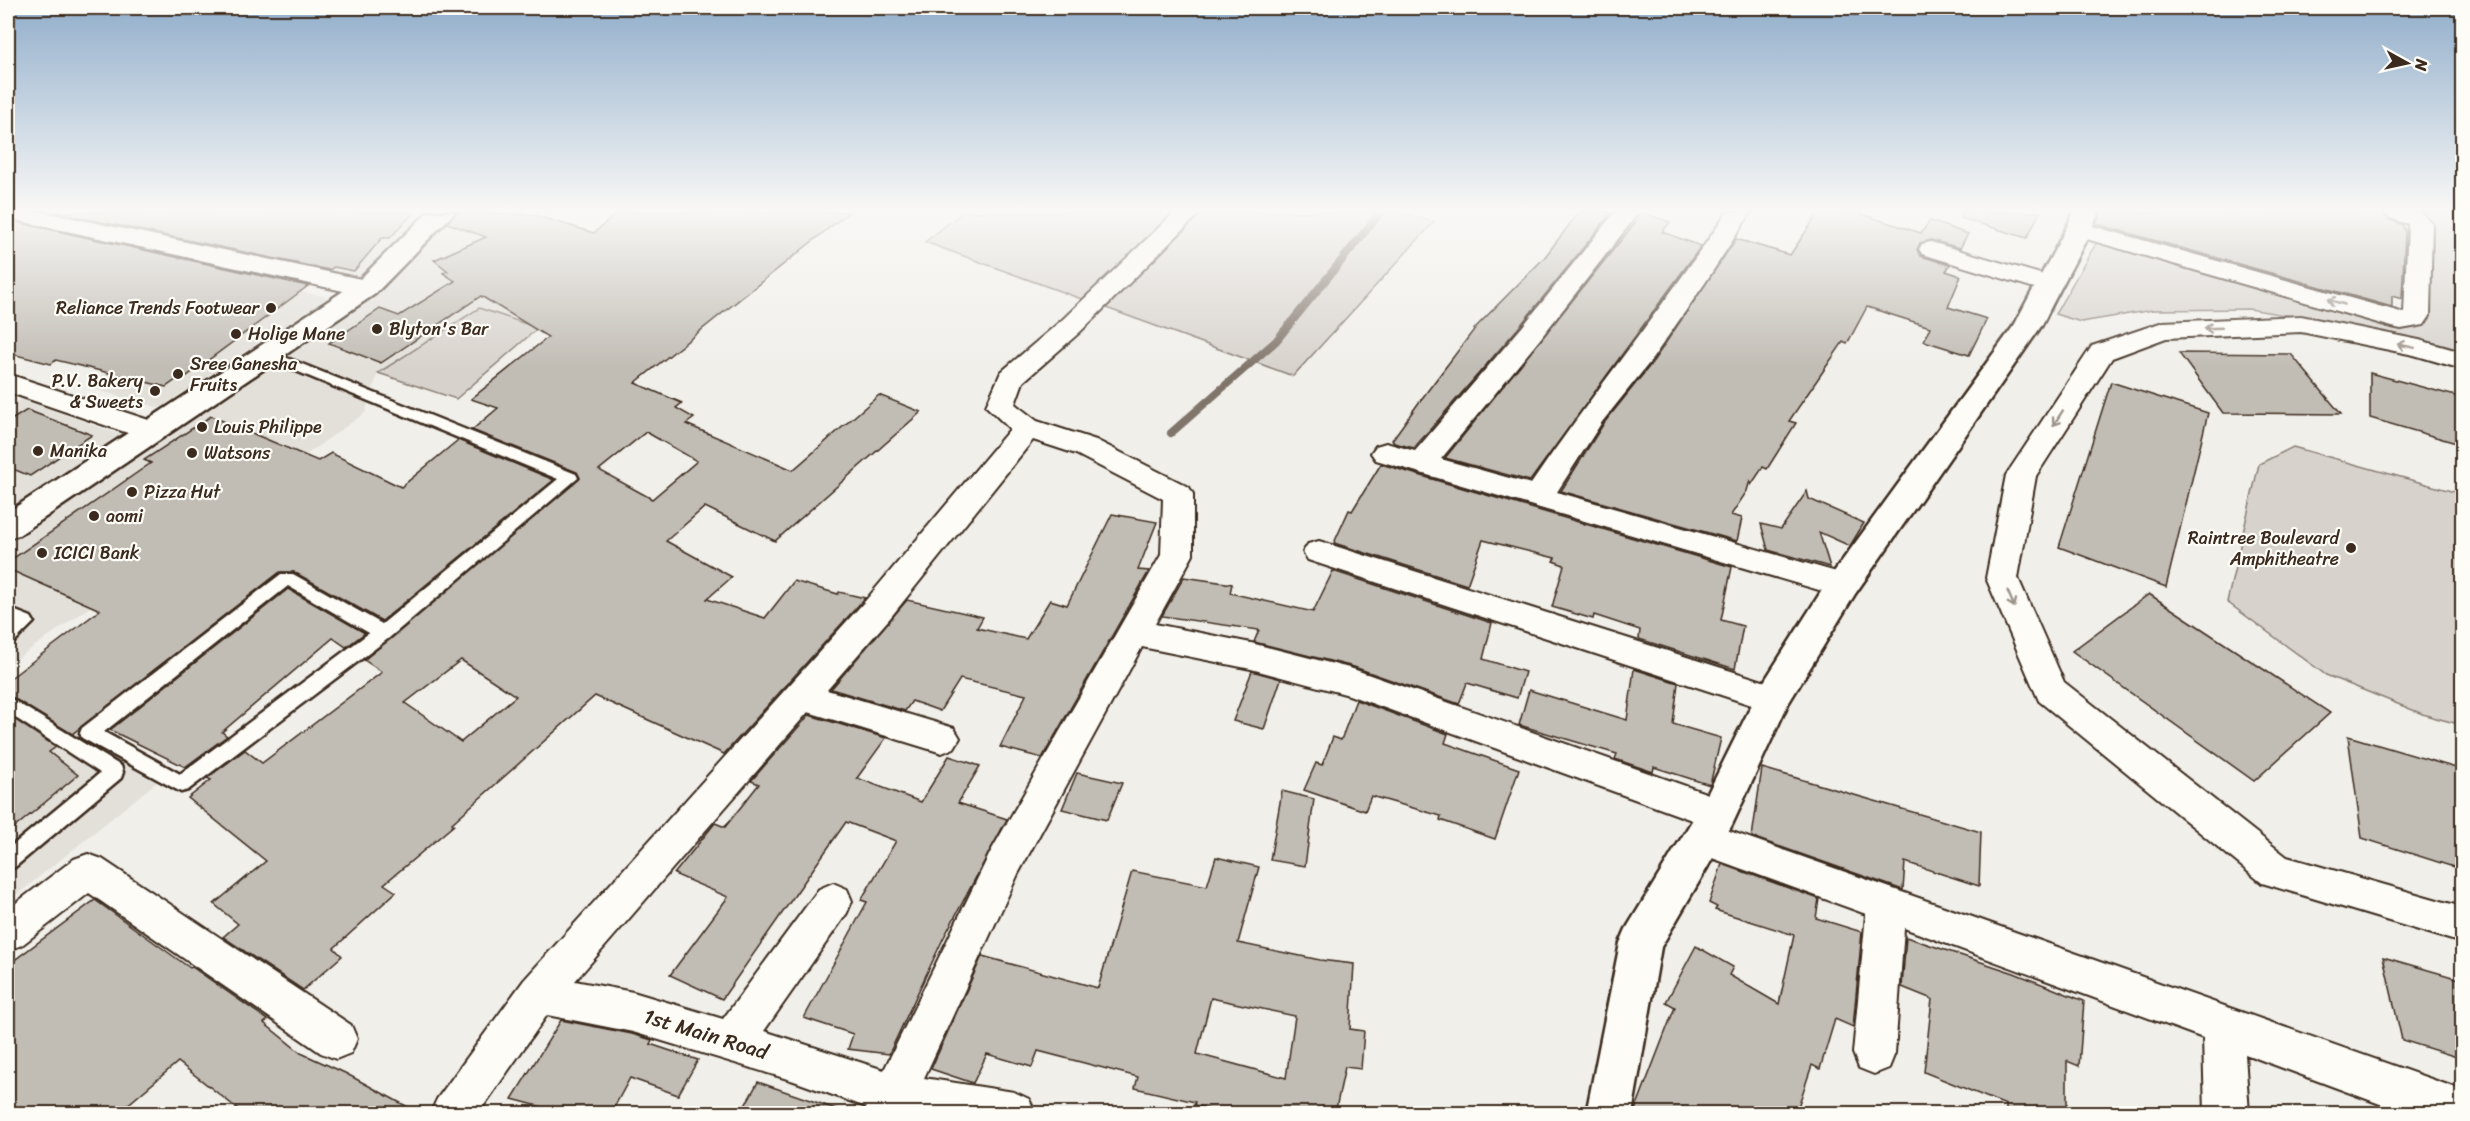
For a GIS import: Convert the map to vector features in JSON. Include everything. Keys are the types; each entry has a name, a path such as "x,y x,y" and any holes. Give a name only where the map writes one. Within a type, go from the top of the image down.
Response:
{"street":[{"path":"255,264 366,288"},
{"path":"8,527 366,288 390,264"},
{"path":"889,1104 1004,863 1177,555 1178,494 1086,447 1027,428 1000,406 1011,378 1071,326 1135,264"},
{"path":"1421,463 1531,333 1585,264"},
{"path":"1538,497 1592,415 1640,356 1705,264"},
{"path":"1982,264 2048,284"},
{"path":"1609,1113 1641,943 1710,825 1773,698 1843,585 2028,325 2048,284 2061,264"},
{"path":"2220,264 2401,321 2410,321 2417,316 2419,264"},
{"path":"2463,361 2419,348 2301,324 2163,330 2102,352 2021,475 2002,578 2051,691 2276,871 2463,925"},
{"path":"14,389 151,431"},
{"path":"452,1113 538,994 878,609 1027,428"},
{"path":"1386,453 1843,585"},
{"path":"1319,552 1773,698"},
{"path":"1133,632 1251,656 1353,683 1710,825 1886,904 2463,1112"},
{"path":"802,696 942,738"},
{"path":"8,932 88,871 336,1039"},
{"path":"732,1041 833,901"},
{"path":"1874,1053 1886,904"},
{"name":"1st Main Road","path":"538,994 633,1012 732,1041 889,1104 1014,1113"},
{"path":"2223,1025 2227,1113"}],"lane":[{"path":"267,354 570,478 382,633 181,784 89,733 287,578 382,633"},
{"path":"8,614 25,622 8,637"},
{"path":"8,704 114,772 8,861"}],"shaded area":[{"path":"293,264 375,264 354,280"},
{"path":"407,264 528,264 538,328 478,308 378,373 365,413 8,665 8,539 398,274"},
{"path":"986,264 1395,264 1293,376"},
{"path":"2084,264 2211,264 2422,325 2422,264 2462,264 2462,352 2393,333 2249,309 2153,310 2081,322 2055,314"},
{"path":"235,278 328,297 160,408 87,387"},
{"path":"479,308 538,328 456,399 378,373"},
{"path":"22,399 121,435 8,510 8,406"},
{"name":"Raintree Boulevard Amphitheatre","path":"2293,447 2462,494 2462,725 2425,715 2326,675 2227,602 2259,464"},
{"path":"8,695 163,777 8,902"}],"building":[{"path":"8,264 209,264 308,286 187,376 183,375 166,387 56,360 51,364 8,353"},
{"path":"302,264 360,264 354,271 334,267 329,270"},
{"path":"439,264 784,264 635,383 682,403 676,408 694,418 686,424 793,470 879,395 921,412 775,541 705,507 666,541 732,577 707,599 765,618 794,581 838,594 839,592 865,598 724,754 595,696 452,823 454,825 384,884 396,892 334,948 342,956 303,990 223,937 238,924 214,904 266,861 188,798 211,780 207,778 245,750 262,763 382,672 364,660 580,478 577,472 472,430 498,408 471,399 548,337 481,296 381,363 329,343 380,309 399,316 455,281 443,273 448,271","holes":["646,432 697,461 652,499 599,470","461,660 516,696 461,742 405,703"]},
{"path":"1538,264 1570,264 1520,326 1414,448 1394,443 1392,440 1476,327"},
{"path":"1602,264 1688,264 1530,481 1445,458"},
{"path":"1719,264 1948,264 1950,265 1946,271 1961,276 1948,307 1987,319 1969,355 1924,341 1930,327 1867,307 1847,344 1843,342 1789,421 1796,423 1767,469 1763,467 1751,485 1750,480 1747,491 1731,515 1742,518 1737,541 1561,491 1604,423 1652,363"},
{"path":"2240,264 2404,264 2402,299 2392,296 2392,307"},
{"path":"2179,353 2291,354 2341,414 2223,413"},
{"path":"2370,373 2463,398 2463,445 2370,418"},
{"path":"2111,382 2208,413 2166,587 2059,547"},
{"name":"Manika","path":"27,410 92,435 30,476 8,467 8,422"},
{"path":"211,416 318,461 331,453 401,487 458,440 554,480 382,621 294,572 280,572 72,734 8,695 8,680 100,610 8,569 8,562 151,463 144,460"},
{"path":"1381,464 1732,567 1721,620 1743,626 1735,669 1639,639 1640,630 1594,615 1593,619 1552,607 1564,565 1553,561 1555,558 1483,540 1467,585 1334,543 1349,510 1352,511"},
{"path":"1807,491 1809,499 1864,523 1850,546 1819,532 1830,567 1768,550 1761,524 1781,529"},
{"path":"1112,514 1157,522 1138,570 1149,571 1042,758 1000,747 1026,695 960,679 940,711 912,701 905,711 831,689 907,600 983,617 977,628 1026,639 1050,600 1067,605"},
{"path":"1333,571 1492,623 1483,659 1525,672 1517,698 1467,683 1459,704 1354,667 1254,642 1259,630 1162,616 1184,577 1232,584 1230,593 1313,612"},
{"path":"288,589 365,633 346,647 333,638 222,732 227,736 185,767 110,730"},
{"path":"2149,594 2330,713 2254,781 2072,651"},
{"path":"1634,669 1678,683 1673,724 1721,738 1710,785 1654,767 1653,772 1615,759 1617,754 1519,725 1529,690 1627,720"},
{"path":"1252,671 1281,679 1264,729 1233,721"},
{"path":"1356,700 1448,734 1445,743 1519,769 1495,839 1440,820 1441,816 1371,796 1365,811 1304,790 1316,763 1322,765 1333,737 1341,740"},
{"path":"8,715 56,747 49,752 78,775 8,833"},
{"path":"809,715 886,738 857,778 921,802 949,756 980,766 958,803 1007,819 943,939 889,1054 848,1049 853,1034 804,1018 867,902 861,900 896,841 846,822 722,999 670,975 728,897 674,874 715,823 725,827 759,784 751,781"},
{"path":"2348,736 2463,770 2463,870 2362,838"},
{"path":"1762,768 1981,832 1979,886 1905,862 1903,890 1752,837"},
{"path":"1077,773 1122,783 1107,820 1062,809"},
{"path":"1282,791 1314,799 1305,866 1270,860"},
{"path":"1216,857 1259,867 1238,943 1320,960 1354,964 1350,1029 1364,1031 1361,1069 1345,1067 1335,1113 1223,1113 1194,1105 1195,1102 1135,1088 1138,1077 1038,1051 1032,1067 987,1054 973,1083 931,1069 982,956 1098,988 1132,871 1207,886","holes":["1211,998 1295,1016 1286,1078 1197,1054"]},
{"path":"1722,864 1819,899 1816,918 1862,932 1853,1027 1835,1019 1820,1069 1812,1065 1796,1113 1634,1113 1675,1007 1666,1002 1696,946 1733,967 1729,975 1779,1004 1794,935 1715,910 1717,907 1709,903"},
{"path":"95,900 268,1020 264,1023 301,1053 345,1073 419,1113 243,1113 178,1062 118,1113 8,1113 8,965"},
{"path":"1906,937 2014,973 2084,1001 2079,1066 2067,1061 2067,1113 2006,1113 2006,1105 1924,1072 1932,999 1902,987"},
{"path":"2383,957 2463,980 2463,1059 2402,1040"},
{"path":"561,1020 632,1034 652,1040 650,1044 698,1060 678,1095 630,1078 611,1113 565,1113 512,1099"},
{"path":"758,1082 836,1109 835,1113 741,1113"}],"waterway":[{"path":"1171,433 1276,341 1338,264"}],"place":[{"name":"Reliance Trends Footwear","path":"271,308"},
{"name":"Blyton's Bar","path":"377,329"},
{"name":"Holige Mane","path":"236,334"},
{"name":"Sree Ganesha Fruits","path":"178,374"},
{"name":"P.V. Bakery & Sweets","path":"155,391"},
{"name":"Louis Philippe","path":"202,427"},
{"name":"Manika","path":"38,451"},
{"name":"Watsons","path":"192,453"},
{"name":"Pizza Hut","path":"132,492"},
{"name":"aomi","path":"94,516"},
{"name":"Raintree Boulevard Amphitheatre","path":"2351,548"},
{"name":"ICICI Bank","path":"42,553"}]}
